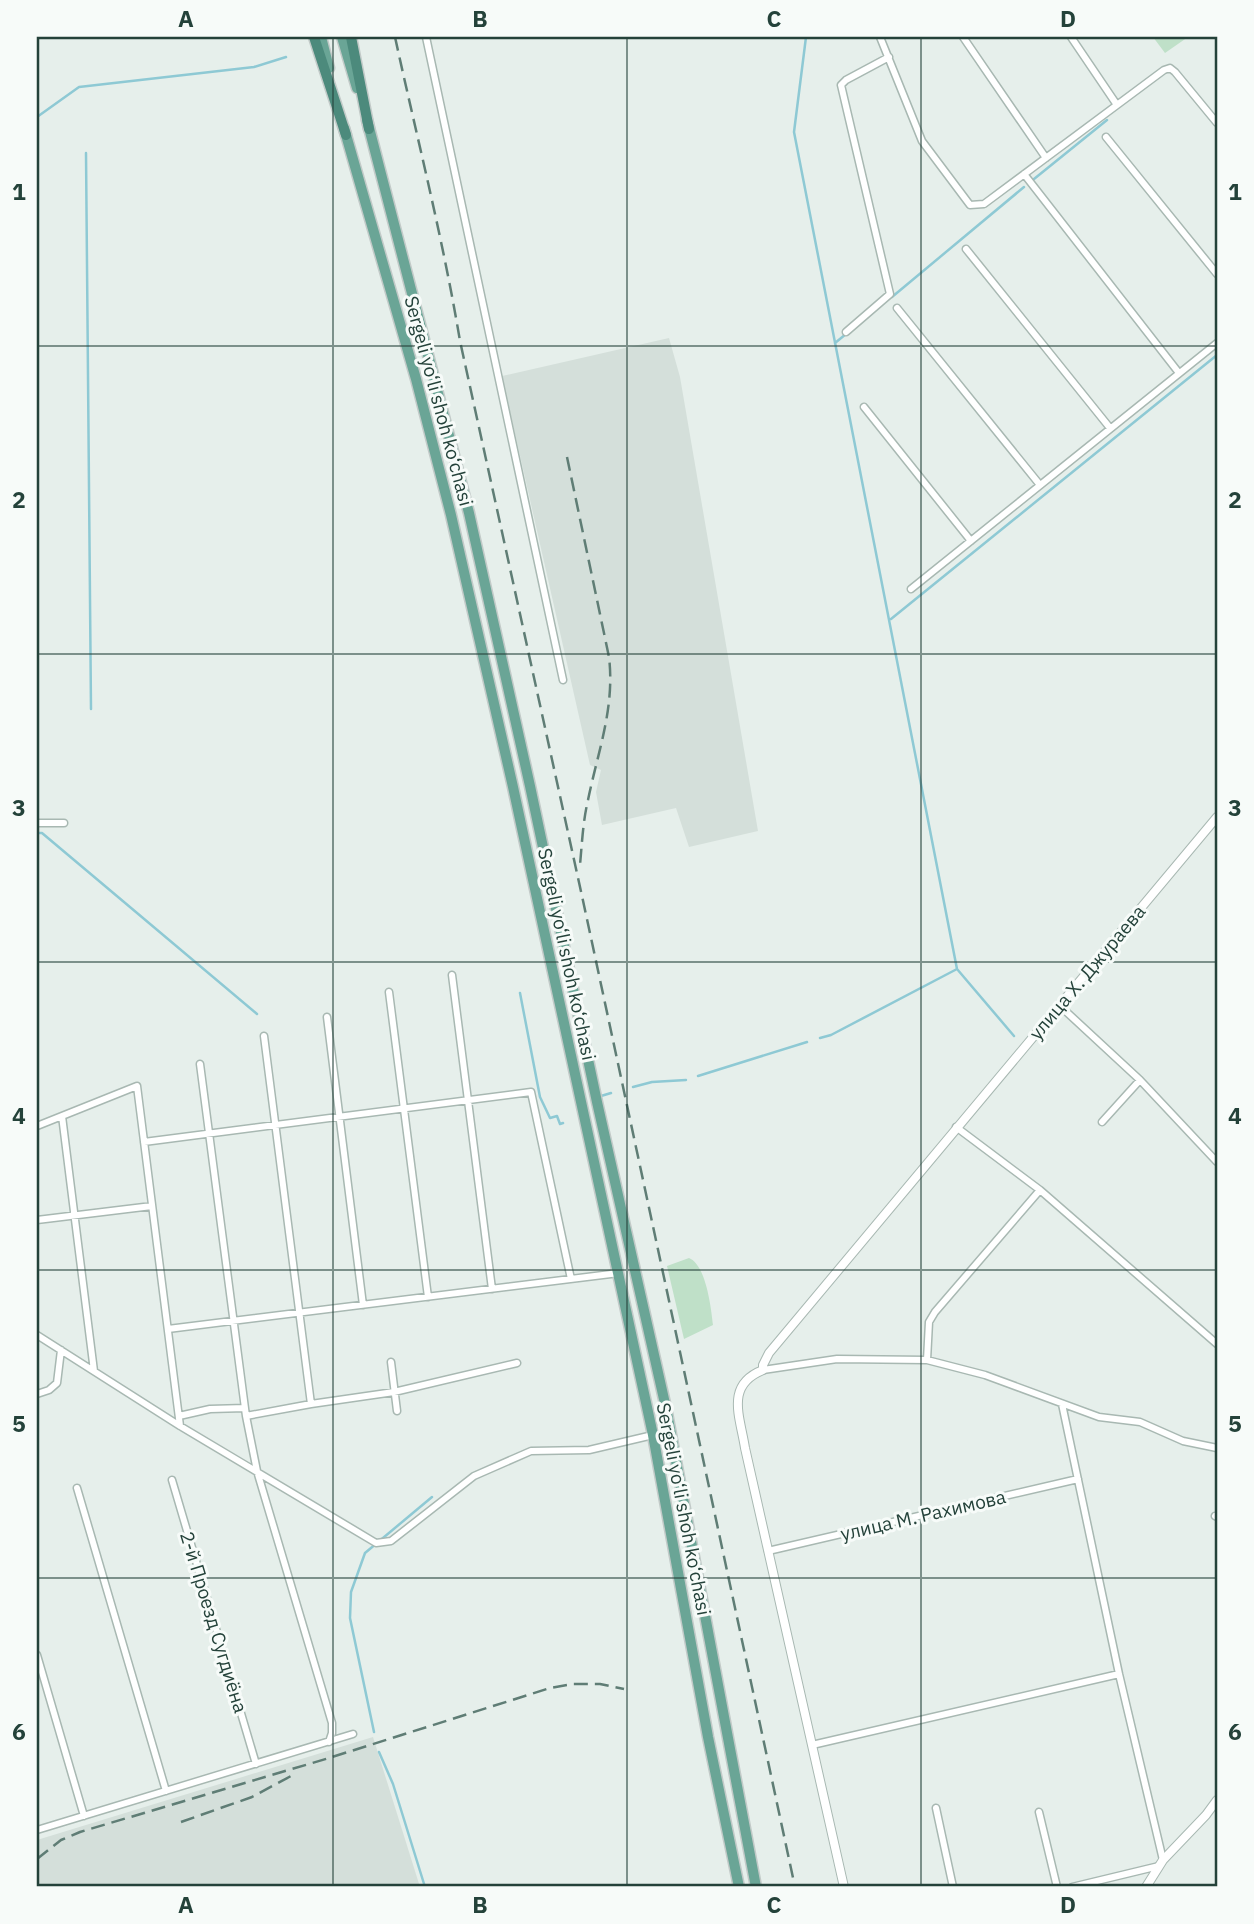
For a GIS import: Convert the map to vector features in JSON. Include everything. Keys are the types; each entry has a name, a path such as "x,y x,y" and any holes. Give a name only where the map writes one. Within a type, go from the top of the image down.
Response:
{"highway":[{"path":"314,37 346,135"},
{"path":"351,37 369,129"}],"main road":[{"name":"Sergeli yo‘li shoh ko‘chasi","path":"321,37 451,515 513,787 653,1435 708,1737 739,1887"},
{"name":"Sergeli yo‘li shoh ko‘chasi","path":"342,37 369,129 469,513 666,1408 756,1887"}],"street":[{"path":"426,37 563,680"},
{"path":"880,37 922,141 970,205 984,204 1117,104 1170,68 1217,123"},
{"path":"963,37 1046,158"},
{"path":"1072,37 1117,104"},
{"path":"846,332 890,294 841,85 889,57"},
{"path":"1211,115 1217,110"},
{"path":"1106,136 1217,274"},
{"path":"1024,174 1179,373"},
{"path":"966,249 1110,428"},
{"path":"897,308 1041,485"},
{"path":"912,589 1217,343"},
{"path":"864,407 971,541"},
{"name":"улица Х. Джураева","path":"844,1887 745,1448 737,1400 739,1391 753,1374 763,1370 769,1353 1216,821"},
{"path":"37,824 64,823"},
{"path":"452,975 492,1289"},
{"path":"389,992 428,1297"},
{"path":"1059,1005 1140,1080 1217,1162"},
{"path":"327,1017 363,1305"},
{"path":"264,1036 310,1404"},
{"path":"200,1064 246,1412 257,1471 332,1723 329,1742"},
{"path":"1102,1122 1140,1080"},
{"path":"37,1126 137,1086 180,1426"},
{"path":"144,1142 531,1092 571,1279"},
{"path":"62,1116 94,1371"},
{"path":"957,1127 1040,1190 1217,1344"},
{"path":"927,1360 929,1322 934,1312 1040,1190"},
{"path":"37,1220 152,1206"},
{"path":"168,1329 619,1273"},
{"path":"37,1335 180,1426 377,1542 391,1541 474,1476 531,1451 589,1450 653,1435"},
{"path":"37,1394 54,1388 57,1383 61,1350"},
{"path":"763,1370 837,1359 927,1360 985,1375 1099,1418 1140,1422 1183,1441 1217,1448"},
{"path":"391,1362 397,1412"},
{"path":"179,1416 210,1409 246,1412 394,1392 517,1363"},
{"path":"1062,1404 1161,1863"},
{"name":"улица М. Рахимова","path":"768,1551 1078,1479"},
{"name":"2-й Проезд Сугдиёна","path":"172,1480 256,1764"},
{"path":"77,1489 166,1791"},
{"path":"37,1655 84,1816"},
{"path":"812,1745 1119,1674"},
{"path":"37,1830 353,1734"},
{"path":"1146,1887 1161,1863 1217,1800"},
{"path":"936,1808 953,1887"},
{"path":"1039,1812 1057,1887"},
{"path":"1072,1887 1161,1863"}],"shaded area":[{"path":"669,338 680,377 758,831 689,847 676,808 602,825 596,792 601,770 590,765 502,376"},
{"path":"373,1737 420,1887 37,1887 37,1840"}],"green space":[{"path":"1153,37 1188,37 1165,53"},
{"path":"689,1258 695,1262 704,1278 713,1325 684,1339 667,1266"}],"waterway":[{"path":"806,37 794,132 957,969 1014,1036"},
{"path":"37,117 79,87 254,67 286,57"},
{"path":"1034,179 1107,120"},
{"path":"86,153 91,709"},
{"path":"892,297 1024,187"},
{"path":"835,343 846,334"},
{"path":"891,619 1217,355"},
{"path":"37,833 42,833 257,1014"},
{"path":"820,1038 831,1035 957,969"},
{"path":"520,993 540,1097 550,1118 557,1116 560,1124 563,1123"},
{"path":"698,1076 807,1042"},
{"path":"633,1087 652,1082 686,1080"},
{"path":"601,1096 611,1093"},
{"path":"374,1732 350,1618 351,1592 365,1553 432,1497"},
{"path":"379,1752 393,1784 425,1887"}],"railway":[{"path":"395,37 795,1887"},
{"path":"567,457 609,657 610,676 608,712 586,808 580,865"},
{"path":"37,1859 61,1840 80,1832 329,1758 550,1688 573,1684 600,1684 624,1689"},
{"path":"181,1822 252,1797 291,1776"}]}
